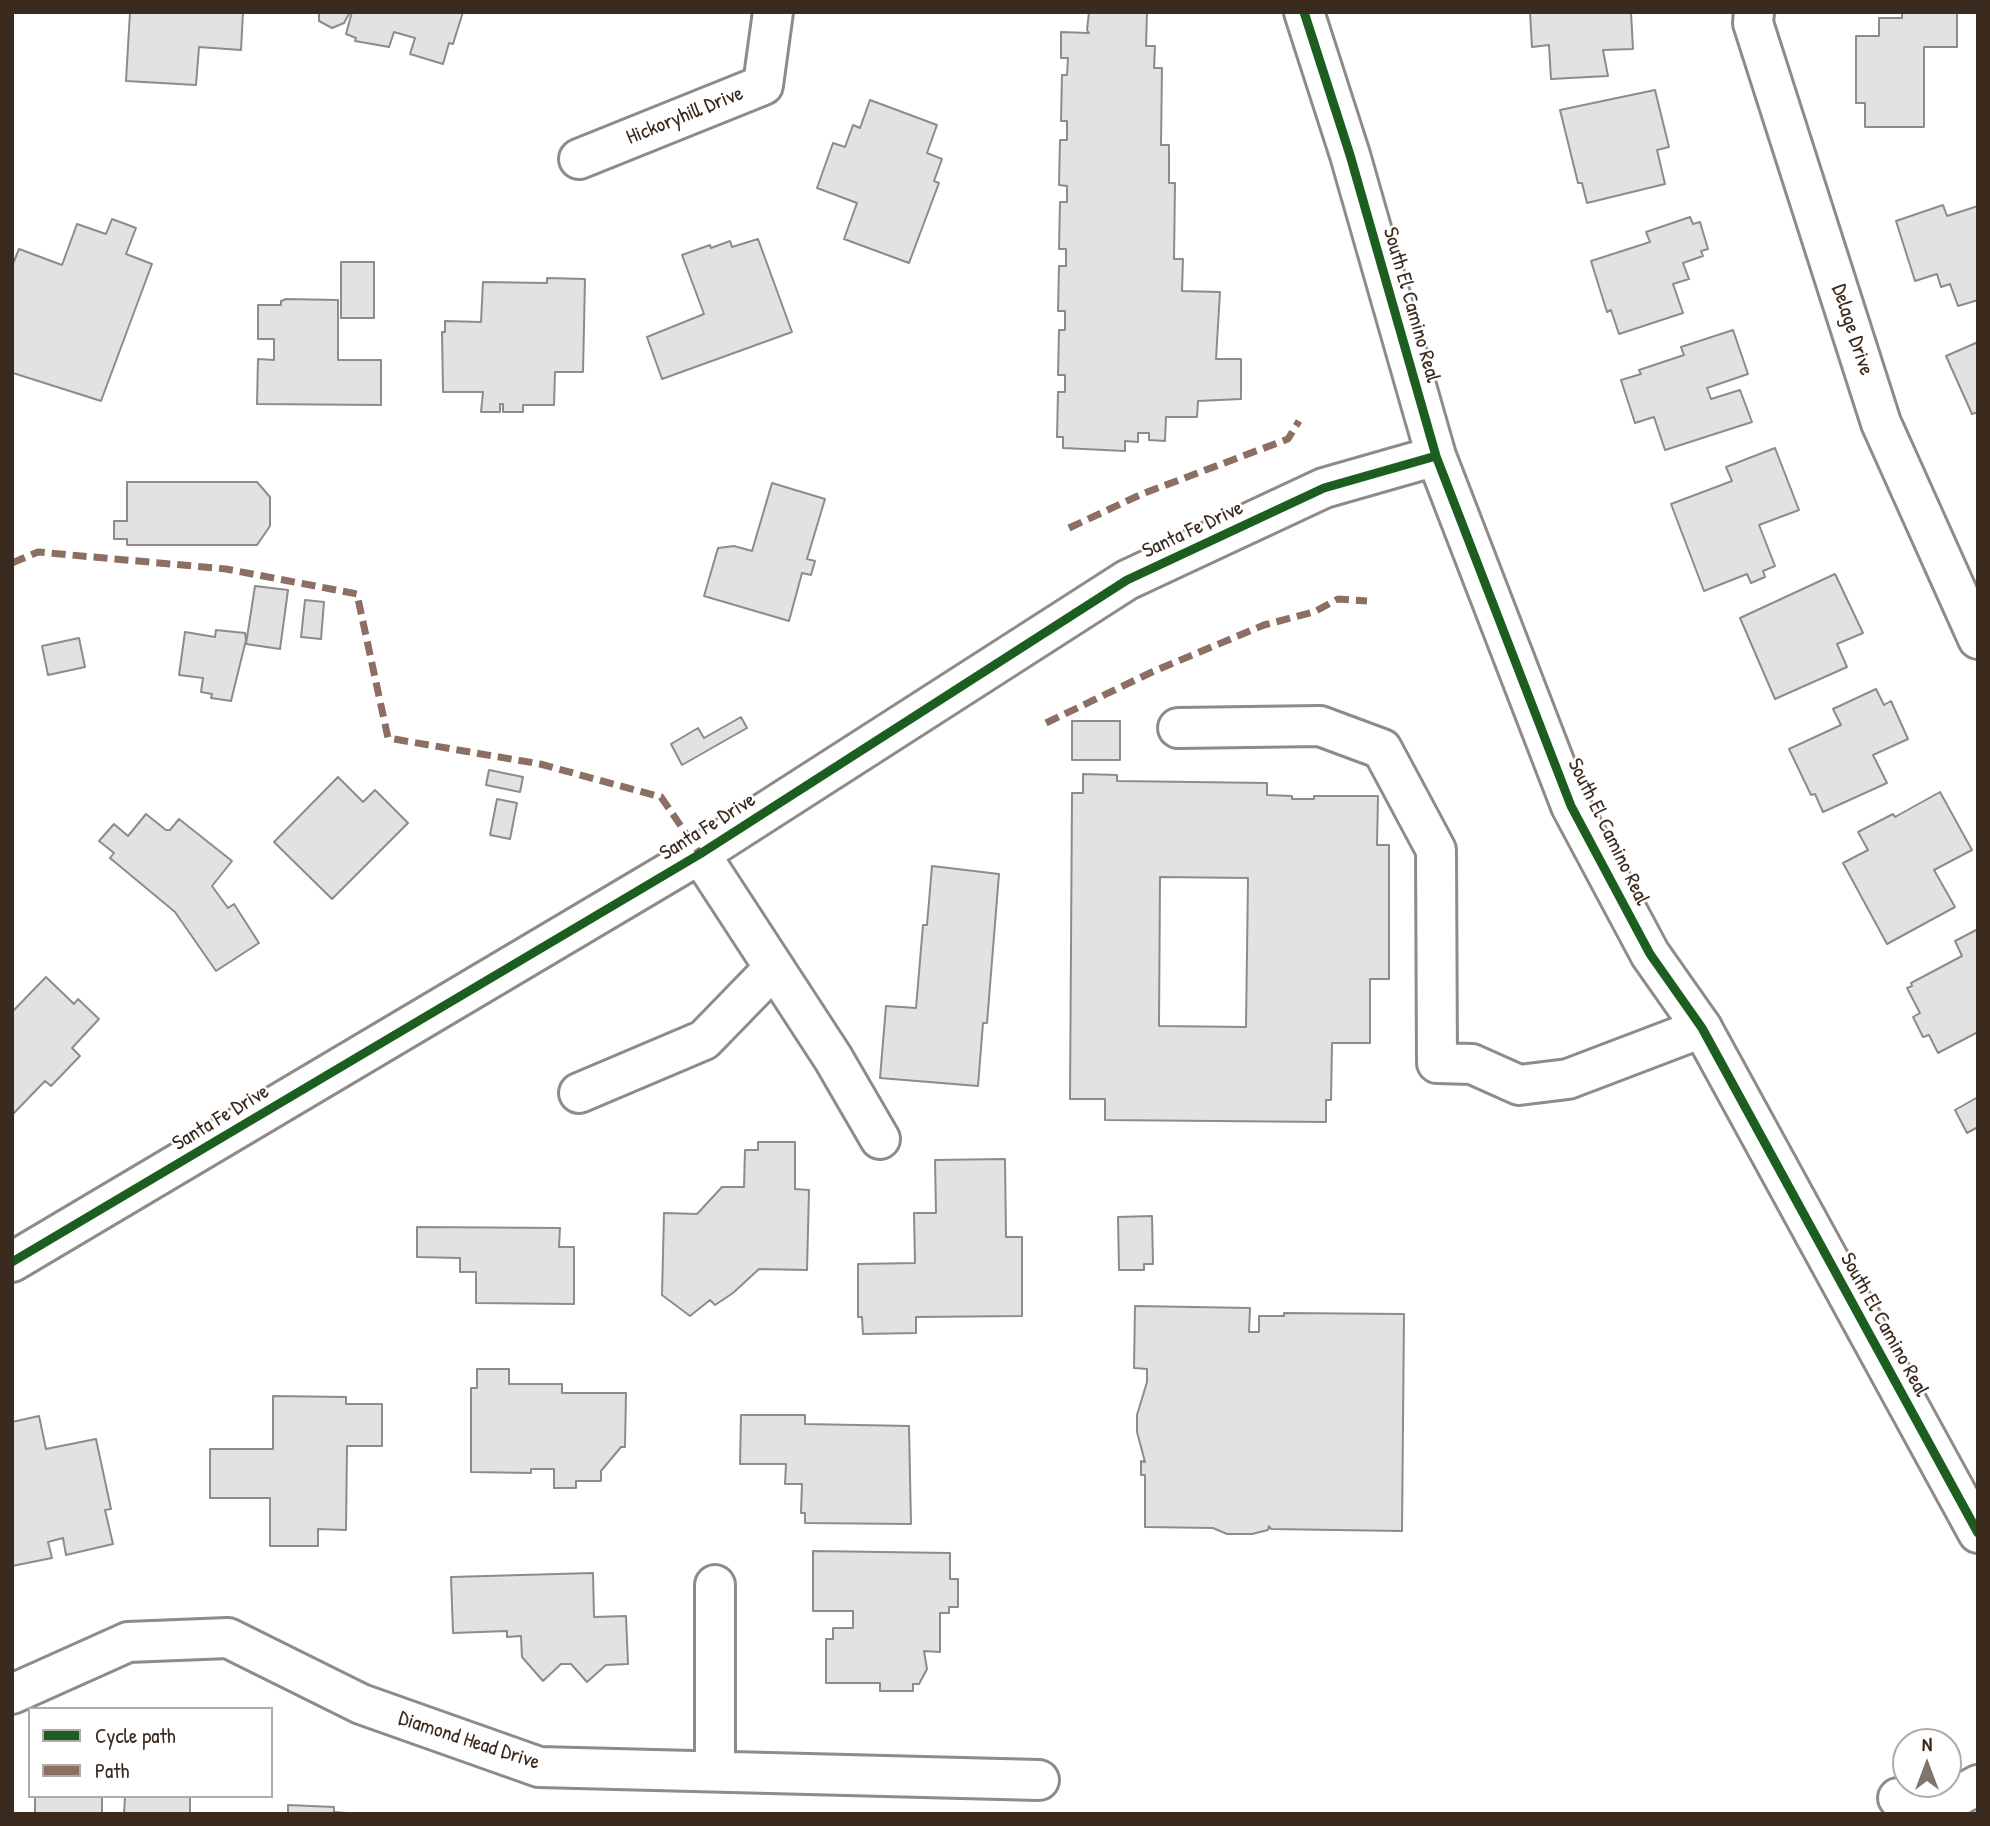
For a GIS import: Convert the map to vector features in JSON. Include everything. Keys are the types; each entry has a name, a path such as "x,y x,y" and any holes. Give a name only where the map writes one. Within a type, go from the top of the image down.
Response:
{"main road":[{"name":"Hickoryhill Drive","path":"579,159 763,85 774,12"},
{"name":"South El Camino Real","path":"1304,12 1350,155 1436,456 1571,806 1650,954 1702,1028 1978,1533"},
{"name":"Delage Drive","path":"1754,12 1753,23 1881,423 1978,639"},
{"name":"Santa Fe Drive","path":"12,1262 700,854 1127,580 1324,488 1436,456"},
{"path":"1178,728 1320,726 1382,749 1436,850 1437,1063 1472,1064 1519,1085 1568,1079 1702,1028"},
{"path":"700,854 880,1139"},
{"path":"579,1093 704,1040 774,968"},
{"path":"715,1585 715,1771"},
{"name":"Diamond Head Drive","path":"12,1694 128,1642 228,1637 361,1704 539,1767 1039,1780"},
{"path":"1962,1794 1978,1785"}],"building":[{"path":"130,12 243,12 241,50 199,47 196,85 126,81"},
{"path":"319,12 350,12 344,23 332,28 319,21"},
{"path":"352,12 463,12 453,44 449,43 443,64 410,54 415,38 394,32 389,47 355,41 356,38 346,34"},
{"path":"1089,12 1147,12 1146,46 1155,46 1154,68 1162,68 1161,145 1169,145 1169,183 1175,183 1174,259 1183,259 1182,291 1220,292 1216,359 1241,359 1241,399 1198,401 1197,417 1166,417 1165,441 1149,440 1149,433 1138,433 1138,442 1125,441 1125,451 1063,448 1063,437 1057,437 1058,392 1065,392 1065,375 1058,375 1059,330 1065,330 1065,311 1058,311 1059,266 1066,266 1066,249 1059,249 1060,202 1067,202 1067,186 1059,185 1060,140 1067,140 1067,121 1061,121 1062,75 1067,75 1068,58 1061,58 1061,32 1089,33"},
{"path":"1530,12 1631,12 1633,49 1603,50 1608,76 1551,79 1549,45 1532,47"},
{"path":"1902,12 1957,12 1957,47 1924,47 1924,127 1865,127 1865,103 1856,103 1856,36 1879,36 1879,18 1902,18"},
{"path":"1655,90 1669,147 1657,150 1665,184 1587,203 1582,183 1578,183 1560,110"},
{"path":"870,100 937,125 927,153 942,159 934,181 939,183 909,263 844,239 857,203 817,188 833,143 845,147 853,125 860,128"},
{"path":"1943,205 1947,216 1978,206 1978,300 1958,306 1950,284 1941,287 1937,274 1915,281 1896,221"},
{"path":"1690,217 1693,224 1700,222 1708,249 1701,251 1703,256 1683,263 1689,279 1673,284 1683,313 1619,334 1611,310 1607,312 1591,261 1650,242 1646,232"},
{"path":"112,219 136,228 126,254 152,264 101,401 13,373 12,266 19,249 62,265 77,224 106,234"},
{"path":"758,239 792,332 662,379 647,337 704,314 682,255 710,245 711,248 730,241 732,247"},
{"path":"341,262 374,262 374,318 341,318"},
{"path":"547,278 585,279 583,372 555,372 554,405 523,405 523,412 503,412 503,404 500,404 500,412 481,412 483,392 443,392 442,332 445,332 445,321 481,322 483,282 547,283"},
{"path":"338,300 338,360 381,360 381,405 257,404 258,359 274,360 274,339 258,339 258,305 281,305 281,301"},
{"path":"1733,330 1748,374 1707,388 1711,399 1740,390 1752,422 1665,450 1654,417 1635,423 1621,380 1641,374 1639,370 1684,355 1681,347"},
{"path":"1978,342 1978,412 1972,414 1946,356"},
{"path":"1775,448 1799,510 1759,525 1775,566 1763,571 1765,577 1751,583 1747,574 1704,591 1671,504 1732,481 1726,467"},
{"path":"127,482 257,482 270,497 270,526 257,545 127,545 127,539 114,539 114,521 127,521"},
{"path":"772,483 825,499 807,559 815,561 811,575 802,573 789,621 704,596 718,548 734,546 752,551"},
{"path":"1835,574 1863,633 1837,644 1847,667 1775,699 1740,618"},
{"path":"255,586 288,590 280,649 246,644"},
{"path":"305,600 324,602 321,639 301,637"},
{"path":"216,630 245,633 246,640 231,701 211,698 212,694 201,692 203,678 179,675 185,632 215,637"},
{"path":"79,638 85,667 48,675 42,646"},
{"path":"1876,689 1884,705 1891,701 1908,739 1873,755 1887,783 1823,812 1815,794 1811,795 1789,749 1841,725 1833,709"},
{"path":"741,717 747,728 682,765 671,744 698,728 704,738"},
{"path":"1072,721 1120,721 1120,760 1072,760"},
{"path":"489,770 523,777 520,792 486,785"},
{"path":"1083,774 1117,775 1117,781 1267,783 1267,795 1292,796 1292,799 1314,799 1314,796 1378,796 1377,845 1389,845 1389,979 1370,979 1370,1043 1332,1043 1331,1100 1326,1100 1326,1122 1105,1120 1105,1099 1070,1099 1072,793 1083,793","holes":["1160,877 1248,878 1246,1027 1159,1026"]},
{"path":"338,777 363,802 375,790 408,823 332,899 274,842"},
{"path":"1940,792 1972,850 1934,870 1955,907 1887,944 1843,863 1868,850 1858,832 1893,814 1895,817"},
{"path":"497,799 517,803 510,839 490,835"},
{"path":"146,814 166,830 170,830 179,819 232,861 212,886 228,908 234,904 259,943 216,971 175,912 110,858 114,853 99,841 114,824 128,836"},
{"path":"932,866 999,874 987,1023 983,1023 978,1086 880,1078 886,1006 916,1008 923,925 927,925"},
{"path":"1978,929 1978,1032 1938,1053 1929,1035 1923,1037 1913,1017 1920,1013 1907,988 1912,986 1911,983 1962,956 1955,941"},
{"path":"46,977 74,1004 78,999 99,1019 72,1048 80,1056 51,1086 45,1081 12,1115 12,1012"},
{"path":"1978,1097 1978,1127 1967,1133 1955,1110"},
{"path":"758,1142 795,1142 795,1189 809,1190 807,1270 759,1269 733,1293 715,1305 710,1300 690,1316 662,1295 664,1213 697,1214 722,1187 744,1187 745,1150 758,1150"},
{"path":"1005,1159 1006,1237 1022,1237 1022,1316 916,1317 916,1333 863,1334 862,1317 858,1317 858,1264 915,1263 914,1213 936,1213 935,1160"},
{"path":"1152,1216 1153,1264 1144,1264 1144,1270 1119,1270 1118,1217"},
{"path":"417,1227 560,1228 559,1247 574,1247 574,1304 476,1303 476,1272 460,1272 460,1258 417,1257"},
{"path":"1135,1306 1250,1308 1249,1332 1259,1332 1259,1316 1284,1316 1284,1313 1404,1314 1402,1531 1271,1529 1269,1526 1268,1530 1252,1534 1227,1534 1213,1528 1145,1527 1145,1475 1141,1475 1141,1461 1145,1462 1137,1432 1137,1415 1147,1382 1147,1369 1134,1368"},
{"path":"477,1369 509,1369 509,1384 562,1384 562,1393 626,1393 625,1447 621,1447 601,1471 601,1481 576,1481 576,1488 554,1488 554,1469 531,1469 531,1473 471,1472 471,1388 477,1388"},
{"path":"273,1396 346,1397 346,1404 382,1404 382,1446 347,1446 346,1530 318,1529 318,1546 270,1546 270,1498 210,1498 210,1449 273,1449"},
{"path":"741,1415 805,1415 805,1424 909,1426 911,1524 805,1523 805,1513 801,1513 802,1484 785,1484 786,1464 740,1464"},
{"path":"39,1416 46,1449 96,1439 111,1509 105,1510 113,1544 66,1555 63,1538 48,1542 52,1558 12,1566 12,1422"},
{"path":"813,1551 950,1553 950,1579 958,1579 958,1607 949,1607 949,1613 940,1613 940,1652 924,1651 927,1669 919,1684 913,1684 913,1691 880,1691 880,1683 826,1683 826,1639 833,1639 833,1628 853,1628 853,1611 813,1611"},
{"path":"593,1573 594,1617 626,1616 628,1664 606,1665 587,1682 571,1664 561,1664 543,1681 522,1657 521,1636 507,1637 507,1631 453,1633 451,1577"},
{"path":"35,1798 102,1798 102,1814 35,1814"},
{"path":"125,1798 190,1798 190,1814 124,1814"},
{"path":"288,1805 334,1807 334,1812 360,1814 288,1814"}],"marked path":[{"path":"1069,528 1142,494 1288,439 1299,421"},
{"path":"12,563 38,552 226,569 357,594 388,738 540,764 661,797 700,854"},
{"path":"1046,723 1152,672 1264,625 1314,612 1338,599 1367,601"}],"cycle path":[{"path":"1304,12 1350,155 1436,456 1571,806 1650,954 1702,1028 1978,1533"},
{"path":"12,1262 700,854 1127,580 1324,488 1436,456"}]}
